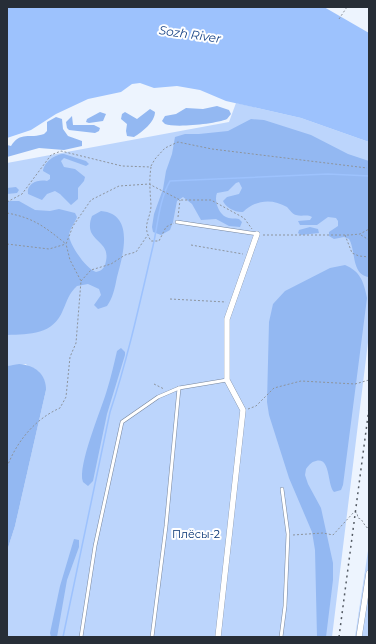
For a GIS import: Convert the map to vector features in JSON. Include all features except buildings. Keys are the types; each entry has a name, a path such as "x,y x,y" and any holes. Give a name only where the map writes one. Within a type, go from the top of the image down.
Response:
{"street":[{"path":"218,637 243,410 227,380 226,319 258,234"},
{"path":"359,637 369,573"}],"lane":[{"path":"177,222 258,234"},
{"path":"80,637 95,546 122,422 158,397 180,388 227,380"},
{"path":"152,637 166,526 180,388"},
{"path":"281,637 285,606 288,534 282,490"}],"path":[{"path":"339,19 347,7"},
{"path":"180,200 177,222 166,227 159,241 151,241 148,236 146,219 151,207 149,184 151,167 155,159 165,148 178,142 212,149 367,168"},
{"path":"7,202 22,194 51,155 61,151 122,166 151,167"},
{"path":"66,244 73,226 91,200 119,186 149,184 180,200 211,200 244,218 258,234 284,236 345,235 360,234 369,229"},
{"path":"7,213 25,216 43,224 66,244 70,260 81,281 76,343 70,357 66,397 60,408 45,415 17,444 7,467"},
{"path":"360,234 369,240"},
{"path":"345,235 352,253 369,257"},
{"path":"81,281 91,270 111,264 125,255 136,252 148,236"},
{"path":"7,244 49,249 66,244"},
{"path":"190,245 250,255"},
{"path":"170,299 232,303"},
{"path":"243,410 256,406 274,388 301,381 355,384 369,380"},
{"path":"154,384 170,392"},
{"path":"288,534 323,533 333,535 354,512 357,513 358,518 361,519 366,527 369,528"}],"green space":[{"name":"Плёсы-2","path":"236,103 301,118 369,142 369,334 332,637 7,637 7,551 15,526 46,390 26,364 7,366 7,163 229,122"},
{"path":"369,544 369,637 355,637"}],"shaded area":[{"path":"217,106 229,110 231,114 227,119 196,125 177,126 165,124 162,121 165,116 176,114 186,108 203,109"},
{"path":"150,109 155,112 150,123 144,130 134,137 127,136 127,124 121,119 122,114 125,112 137,119"},
{"path":"100,112 106,114 103,121 86,122 87,119"},
{"path":"72,116 73,125 94,125 100,128 99,131 95,133 69,130 66,122"},
{"path":"56,117 62,119 63,129 68,136 82,141 82,146 64,150 39,148 7,157 7,145 11,146 18,138 44,134 47,131 47,122"},
{"path":"251,119 264,120 311,135 348,154 369,161 369,277 359,272 349,239 344,237 334,239 329,236 329,232 338,226 338,221 336,218 328,217 317,225 300,225 298,221 310,220 312,217 300,216 292,213 287,207 270,201 253,205 243,212 234,211 223,201 227,197 239,194 242,188 239,182 228,191 217,193 216,199 217,206 221,213 227,218 239,219 242,222 240,227 229,226 216,219 201,220 192,204 183,197 177,201 170,230 161,235 153,232 152,227 154,214 163,189 175,137 185,134 228,131"},
{"path":"64,154 86,161 89,164 86,166 64,158 61,161 64,167 75,169 85,177 84,181 78,188 78,199 71,205 55,191 47,194 42,200 28,194 29,187 31,185 37,181 47,181 50,179 50,175 43,171 45,165 50,159 57,155"},
{"path":"16,187 19,190 17,193 7,194 7,188"},
{"path":"7,201 19,201 35,210 50,211 59,209 75,213 77,217 71,228 69,235 70,239 75,250 83,261 96,272 103,269 105,265 106,253 103,246 91,232 90,224 92,216 101,211 112,214 119,219 123,227 124,247 114,292 107,306 98,309 94,305 101,295 99,289 88,284 77,286 70,294 59,318 47,329 40,332 7,335"},
{"path":"310,227 318,229 319,233 301,235 298,233 299,230"},
{"path":"345,265 350,267 358,274 367,298 343,485 341,490 334,492 330,484 326,467 321,461 314,461 310,464 306,469 305,475 308,484 321,508 333,563 333,580 326,637 317,637 315,550 312,532 289,478 269,415 267,402 269,322 273,304 285,291 330,268"},
{"path":"121,348 125,352 125,355 107,414 93,481 88,486 83,482 82,474 84,463 117,351"},
{"path":"19,364 35,368 44,379 46,390 15,526 7,551 7,366"},
{"path":"74,539 79,540 79,547 67,580 57,637 51,637 50,633 60,586"}],"water":[{"name":"Sozh River","path":"7,7 324,7 369,33 369,142 301,118 226,101 200,90 177,86 154,88 140,83 132,84 121,92 88,99 56,114 31,130 7,138"}],"waterway":[{"path":"63,637 110,412 133,330 163,196 170,181 328,174 369,176"}],"railway":[{"path":"339,637 369,408"}]}
